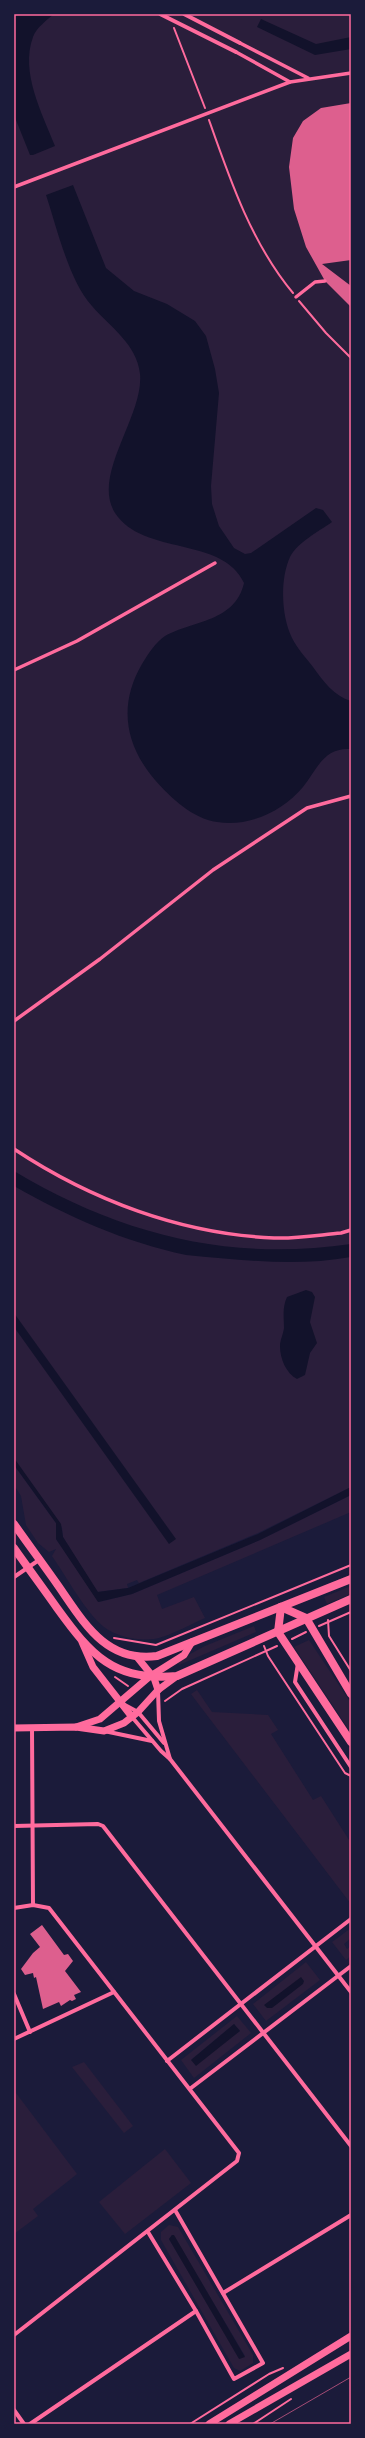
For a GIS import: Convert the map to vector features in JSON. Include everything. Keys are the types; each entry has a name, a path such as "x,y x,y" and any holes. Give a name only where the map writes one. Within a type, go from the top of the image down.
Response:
{"main road":[{"path":"14,1524 88,1629 97,1638 116,1650 137,1657 157,1656 253,1620 351,1579"},
{"path":"14,1548 82,1642 101,1659 130,1673 151,1677 177,1676 351,1599"},
{"path":"281,1608 306,1618 351,1694"},
{"path":"281,1608 278,1632 351,1742"}],"street":[{"path":"160,14 236,52 290,82"},
{"path":"169,14 171,19"},
{"path":"184,14 308,78"},
{"path":"14,187 207,112 290,82 308,78 351,73"},
{"path":"296,297 315,282 324,281"},
{"path":"14,670 77,641 215,563"},
{"path":"14,1021 100,959 213,870 307,808 351,796"},
{"path":"14,1149 49,1172 102,1198 158,1217 214,1232 276,1238 341,1233 351,1230"},
{"path":"14,1577 39,1560"},
{"path":"82,1642 93,1667 152,1741 170,1759 351,1992"},
{"path":"76,1727 100,1718 151,1677 184,1655 192,1642"},
{"path":"137,1657 158,1690 158,1713 170,1759"},
{"path":"298,1663 295,1682 351,1767"},
{"path":"104,1731 119,1726 132,1717 158,1690 177,1676"},
{"path":"121,1702 138,1712 165,1744"},
{"path":"14,1728 76,1727 152,1741"},
{"path":"32,1728 33,1905"},
{"path":"14,1826 98,1824 103,1826 351,2146"},
{"path":"14,1908 33,1905 49,1908 239,2153 237,2161 148,2232 14,2335"},
{"path":"167,2061 314,1946 351,1919"},
{"path":"190,2088 264,2034 351,1966"},
{"path":"14,2039 114,1992"},
{"path":"14,1994 30,2032"},
{"path":"148,2232 196,2311 234,2379 263,2363 175,2210"},
{"path":"223,2294 351,2215"},
{"path":"30,2424 196,2311"},
{"path":"209,2424 351,2336"},
{"path":"229,2424 351,2354"},
{"path":"14,2410 24,2424"}],"path":[{"path":"171,19 244,212 275,272 326,333 351,358"},
{"path":"108,1635 140,1644 156,1645 351,1565"},
{"path":"304,1584 311,1596"},
{"path":"248,1608 253,1620"},
{"path":"322,1612 329,1621 329,1636 351,1671"},
{"path":"182,1689 351,1612"},
{"path":"261,1640 266,1651 345,1773 351,1776"},
{"path":"190,2424 268,2374"},
{"path":"253,2424 294,2397"}],"shaded area":[{"path":"14,14 351,14 351,1487 258,1533 139,1583 137,1580 127,1584 128,1588 97,1592 63,1537 62,1528 14,1460"},
{"path":"14,14 54,14 42,24 34,34 30,50 29,64 34,92 55,146 33,155 30,155 14,115"},
{"path":"261,19 316,44 351,37 351,49 315,55 257,27"},
{"path":"73,185 106,268 134,291 167,304 195,321 206,336 215,369 219,393 211,486 212,504 219,526 234,548 245,554 251,553 316,508 323,510 332,522 303,542 290,557 283,586 283,598 288,629 299,649 321,678 334,692 351,701 351,749 341,749 327,756 295,796 275,810 253,820 229,823 217,822 199,817 191,812 175,800 155,780 145,767 131,739 128,724 130,694 134,679 150,652 165,636 223,613 239,596 244,583 234,568 219,558 144,535 128,526 115,513 109,498 109,481 113,463 134,408 139,390 140,374 138,363 134,354 122,337 92,306 84,295 64,254 46,195"},
{"path":"14,1171 54,1193 94,1212 135,1227 176,1238 218,1245 262,1249 306,1249 351,1244 351,1257 310,1262 268,1262 186,1255 163,1250 119,1236 97,1227 34,1197 14,1186"},
{"path":"306,1290 312,1292 315,1297 310,1322 317,1343 310,1353 305,1375 297,1379 284,1365 280,1351 280,1344 284,1328 285,1301 287,1297"},
{"path":"14,1313 176,1539 169,1544 14,1327"},
{"path":"14,1458 61,1524 63,1537 98,1592 128,1588 258,1534 351,1487 351,1495 260,1540 132,1594 98,1602 56,1539 56,1523 14,1465"},
{"path":"14,1465 56,1523 56,1539 99,1602 132,1594 260,1540 351,1495 351,1512 157,1595 162,1609 194,1597 205,1618 160,1638 135,1639 121,1636 104,1627 97,1621 83,1604 52,1556 56,1549 49,1552 38,1543 26,1525 21,1496 14,1485"},
{"path":"351,1586 351,1594 327,1604 324,1597"},
{"path":"254,1626 256,1632 179,1665 177,1661 205,1646"},
{"path":"309,1640 351,1703 351,1733 294,1647"},
{"path":"197,1690 212,1712 268,1715 278,1730 271,1734 313,1800 321,1796 351,1843 351,1904 191,1694"},
{"path":"351,1928 351,1938 344,1944 347,1949 351,1946 351,1956 346,1960 332,1942"},
{"path":"306,1962 320,1980 266,2021 253,2004"},
{"path":"301,1977 304,1981 303,1984 272,2008 267,2008 264,2005"},
{"path":"237,2016 251,2033 194,2078 181,2060","holes":["234,2024 240,2031 191,2060"]},
{"path":"234,2024 240,2031 196,2066 191,2060"},
{"path":"84,2062 133,2126 124,2133 72,2067"},
{"path":"16,2093 77,2174 33,2209 38,2216 14,2234 14,2094"},
{"path":"165,2149 191,2183 125,2234 99,2202"},
{"path":"169,2225 178,2227 253,2355 253,2363 240,2371 234,2368 161,2240 161,2232","holes":["172,2235 245,2356 240,2359 169,2239"]},
{"path":"172,2235 174,2235 245,2357 239,2359 169,2239"}],"building":[{"path":"351,103 351,260 322,264 351,286 351,307 325,281 306,247 294,209 289,167 293,138 303,121 321,108"},
{"path":"42,1925 64,1955 68,1954 73,1961 65,1971 81,1992 74,1995 76,1999 72,2001 70,2000 61,2006 59,2002 43,2009 36,1977 34,1978 33,1973 25,1975 21,1969 33,1953 40,1947 30,1934"}],"tram line":[{"path":"270,2424 351,2377"}]}
